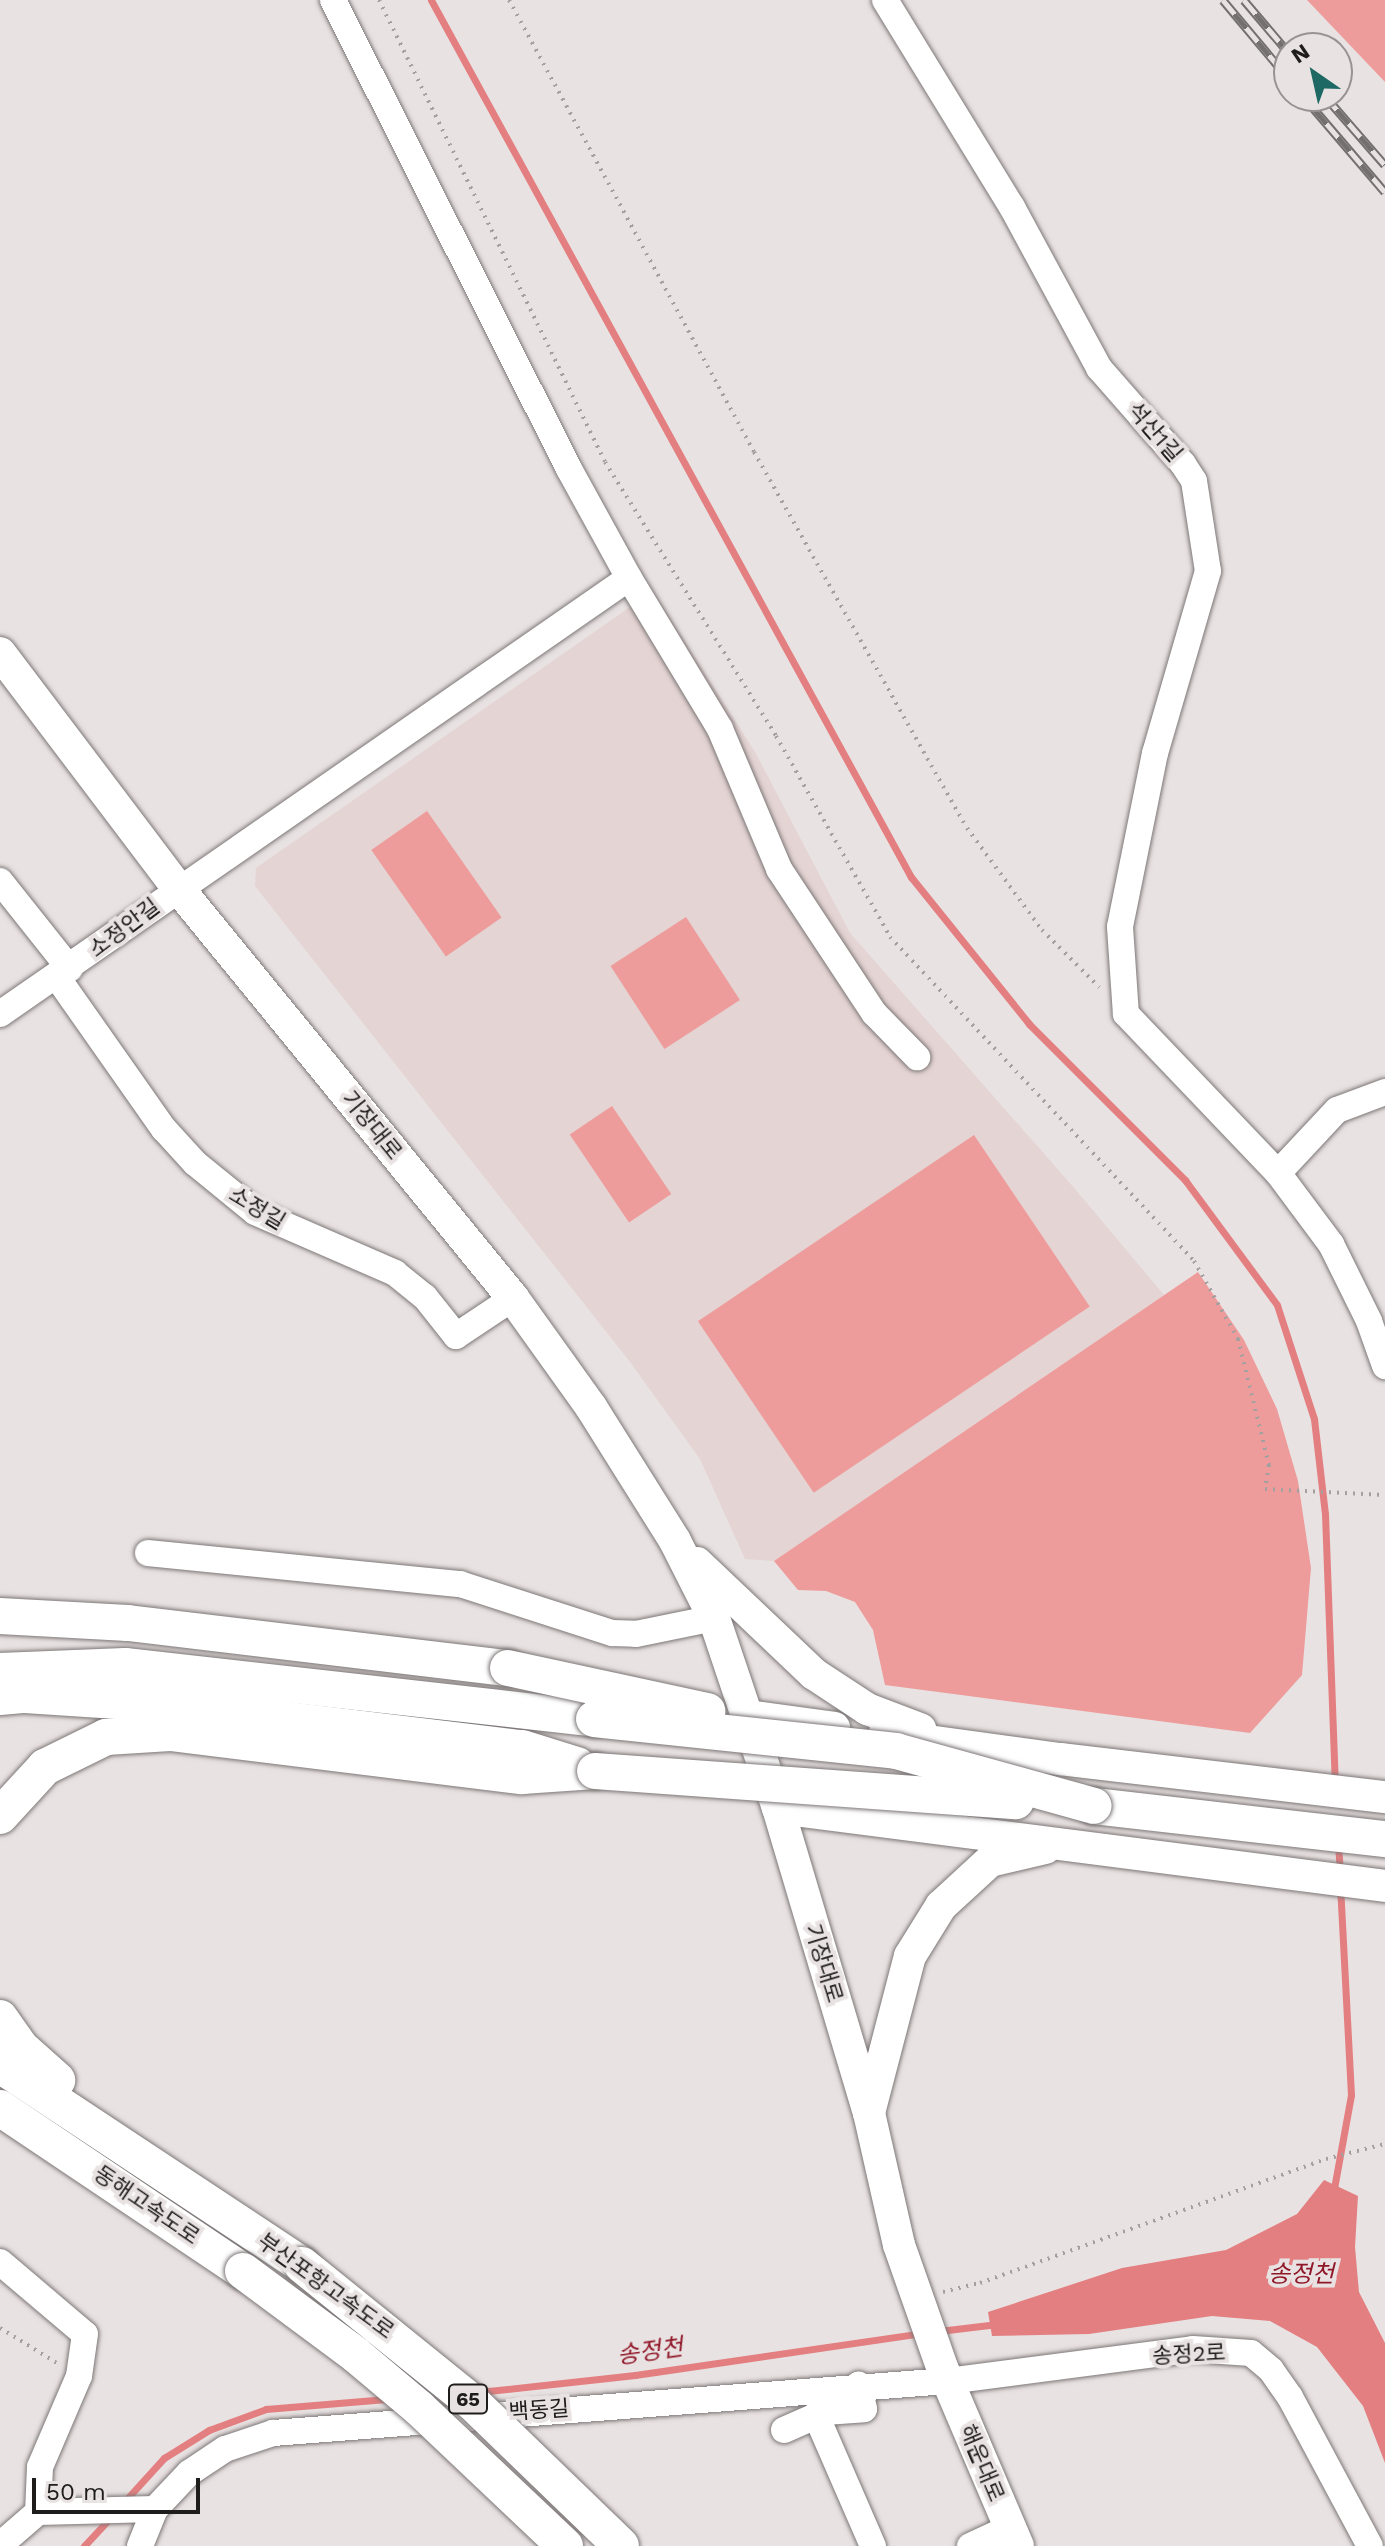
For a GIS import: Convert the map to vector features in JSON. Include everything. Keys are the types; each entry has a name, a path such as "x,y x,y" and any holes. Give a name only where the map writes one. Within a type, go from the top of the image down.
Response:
{"highway":[{"path":"0,1616 128,1623 508,1668 896,1751 1094,1806"},
{"path":"0,1671 125,1666 896,1751"},
{"path":"0,1697 25,1695 148,1703 522,1748 595,1771"},
{"path":"0,1816 45,1767 106,1737 170,1733 522,1776 595,1771 1094,1806 1385,1839"},
{"path":"0,2018 20,2047 150,2164"},
{"name":"부산포항고속도로","path":"0,2065 302,2265 472,2402 621,2546"},
{"name":"동해고속도로","path":"0,2108 243,2271"},
{"name":"부산포항고속도로","path":"243,2271 356,2355 419,2408 565,2546"}],"main road":[{"name":"기장대로","path":"0,653 178,888 513,1298 591,1407 675,1541 714,1618 778,1808 869,2113 899,2245 920,2304"},
{"path":"675,1541 814,1674 867,1709 938,1735 1060,1759"},
{"path":"748,1716 1060,1759 1385,1797"},
{"path":"778,1808 1385,1886"},
{"path":"869,2113 910,1956 941,1906 990,1861 1065,1843"},
{"name":"해운대로","path":"920,2304 945,2376 1013,2537"}],"street":[{"path":"333,0 569,469 629,578 720,729 779,869 874,1013 917,1057"},
{"name":"석산1길","path":"885,0 1012,207 1099,368 1183,464 1194,481 1208,571 1155,753 1120,927 1126,1014"},
{"name":"소정안길","path":"0,1014 629,578"},
{"name":"소정안길","path":"0,881 63,973"},
{"name":"소정길","path":"63,973 164,1129 195,1163 255,1212 395,1273 425,1297 456,1336 513,1298"},
{"path":"1126,1014 1278,1173 1331,1244 1369,1321 1385,1366"},
{"path":"1278,1173 1337,1110 1385,1092"},
{"path":"148,1553 460,1584 612,1633 636,1634 714,1618"},
{"path":"0,2262 85,2334 79,2376 40,2467 45,2512"},
{"name":"송정2로","path":"945,2376 1193,2349 1251,2353 1271,2370 1290,2397 1370,2546"},
{"name":"백동길","path":"147,2510 189,2473 225,2449 273,2433 945,2376"},
{"path":"784,2430 816,2415 864,2409 859,2385"},
{"path":"816,2415 873,2546"},
{"path":"0,2545 45,2512 147,2510 140,2546"},
{"path":"970,2546 1013,2537"}],"path":[{"path":"379,0 605,462 807,788 890,937 1194,1261 1238,1339 1269,1465 1265,1489 1385,1495"},
{"path":"509,0 754,452 967,828 1042,930 1126,1014"},
{"path":"920,2304 1326,2159 1385,2144"},
{"path":"0,2328 79,2376"}],"shaded area":[{"path":"1307,0 1385,0 1385,82 1353,48 1353,32 1337,32"},
{"path":"653,591 755,752 850,933 1164,1295 774,1561 745,1559 700,1459 630,1362 255,886 256,868"},
{"path":"427,811 502,917 446,956 371,850"},
{"path":"686,917 740,1000 664,1049 611,966"},
{"path":"612,1106 671,1194 629,1222 570,1135"},
{"path":"974,1135 1090,1307 814,1493 698,1321"},
{"path":"1198,1272 1244,1340 1277,1409 1298,1481 1311,1568 1302,1675 1250,1733 885,1685 873,1630 855,1602 826,1591 798,1590 774,1561"}],"water":[{"name":"송정천","path":"1324,2180 1358,2196 1355,2247 1359,2292 1385,2343 1385,2463 1363,2406 1317,2347 1270,2321 1212,2316 1089,2334 992,2336 988,2312 1122,2268 1226,2250 1297,2214"}],"waterway":[{"path":"431,0 911,877 1029,1024 1185,1180 1277,1305 1314,1419 1325,1514 1335,1784"},
{"path":"1338,1844 1340,1872"},
{"path":"1333,2194 1351,2095 1340,1888"},
{"name":"송정천","path":"939,2331 998,2324"},
{"name":"송정천","path":"479,2392 635,2375 922,2333"},
{"name":"송정천","path":"123,2503 164,2458 209,2430 266,2409 387,2399"},
{"name":"송정천","path":"84,2546 110,2518"}],"railway":[{"path":"1223,0 1273,60"},
{"path":"1244,0 1273,34"},
{"path":"1317,112 1385,192"},
{"path":"1339,112 1385,165"}]}
